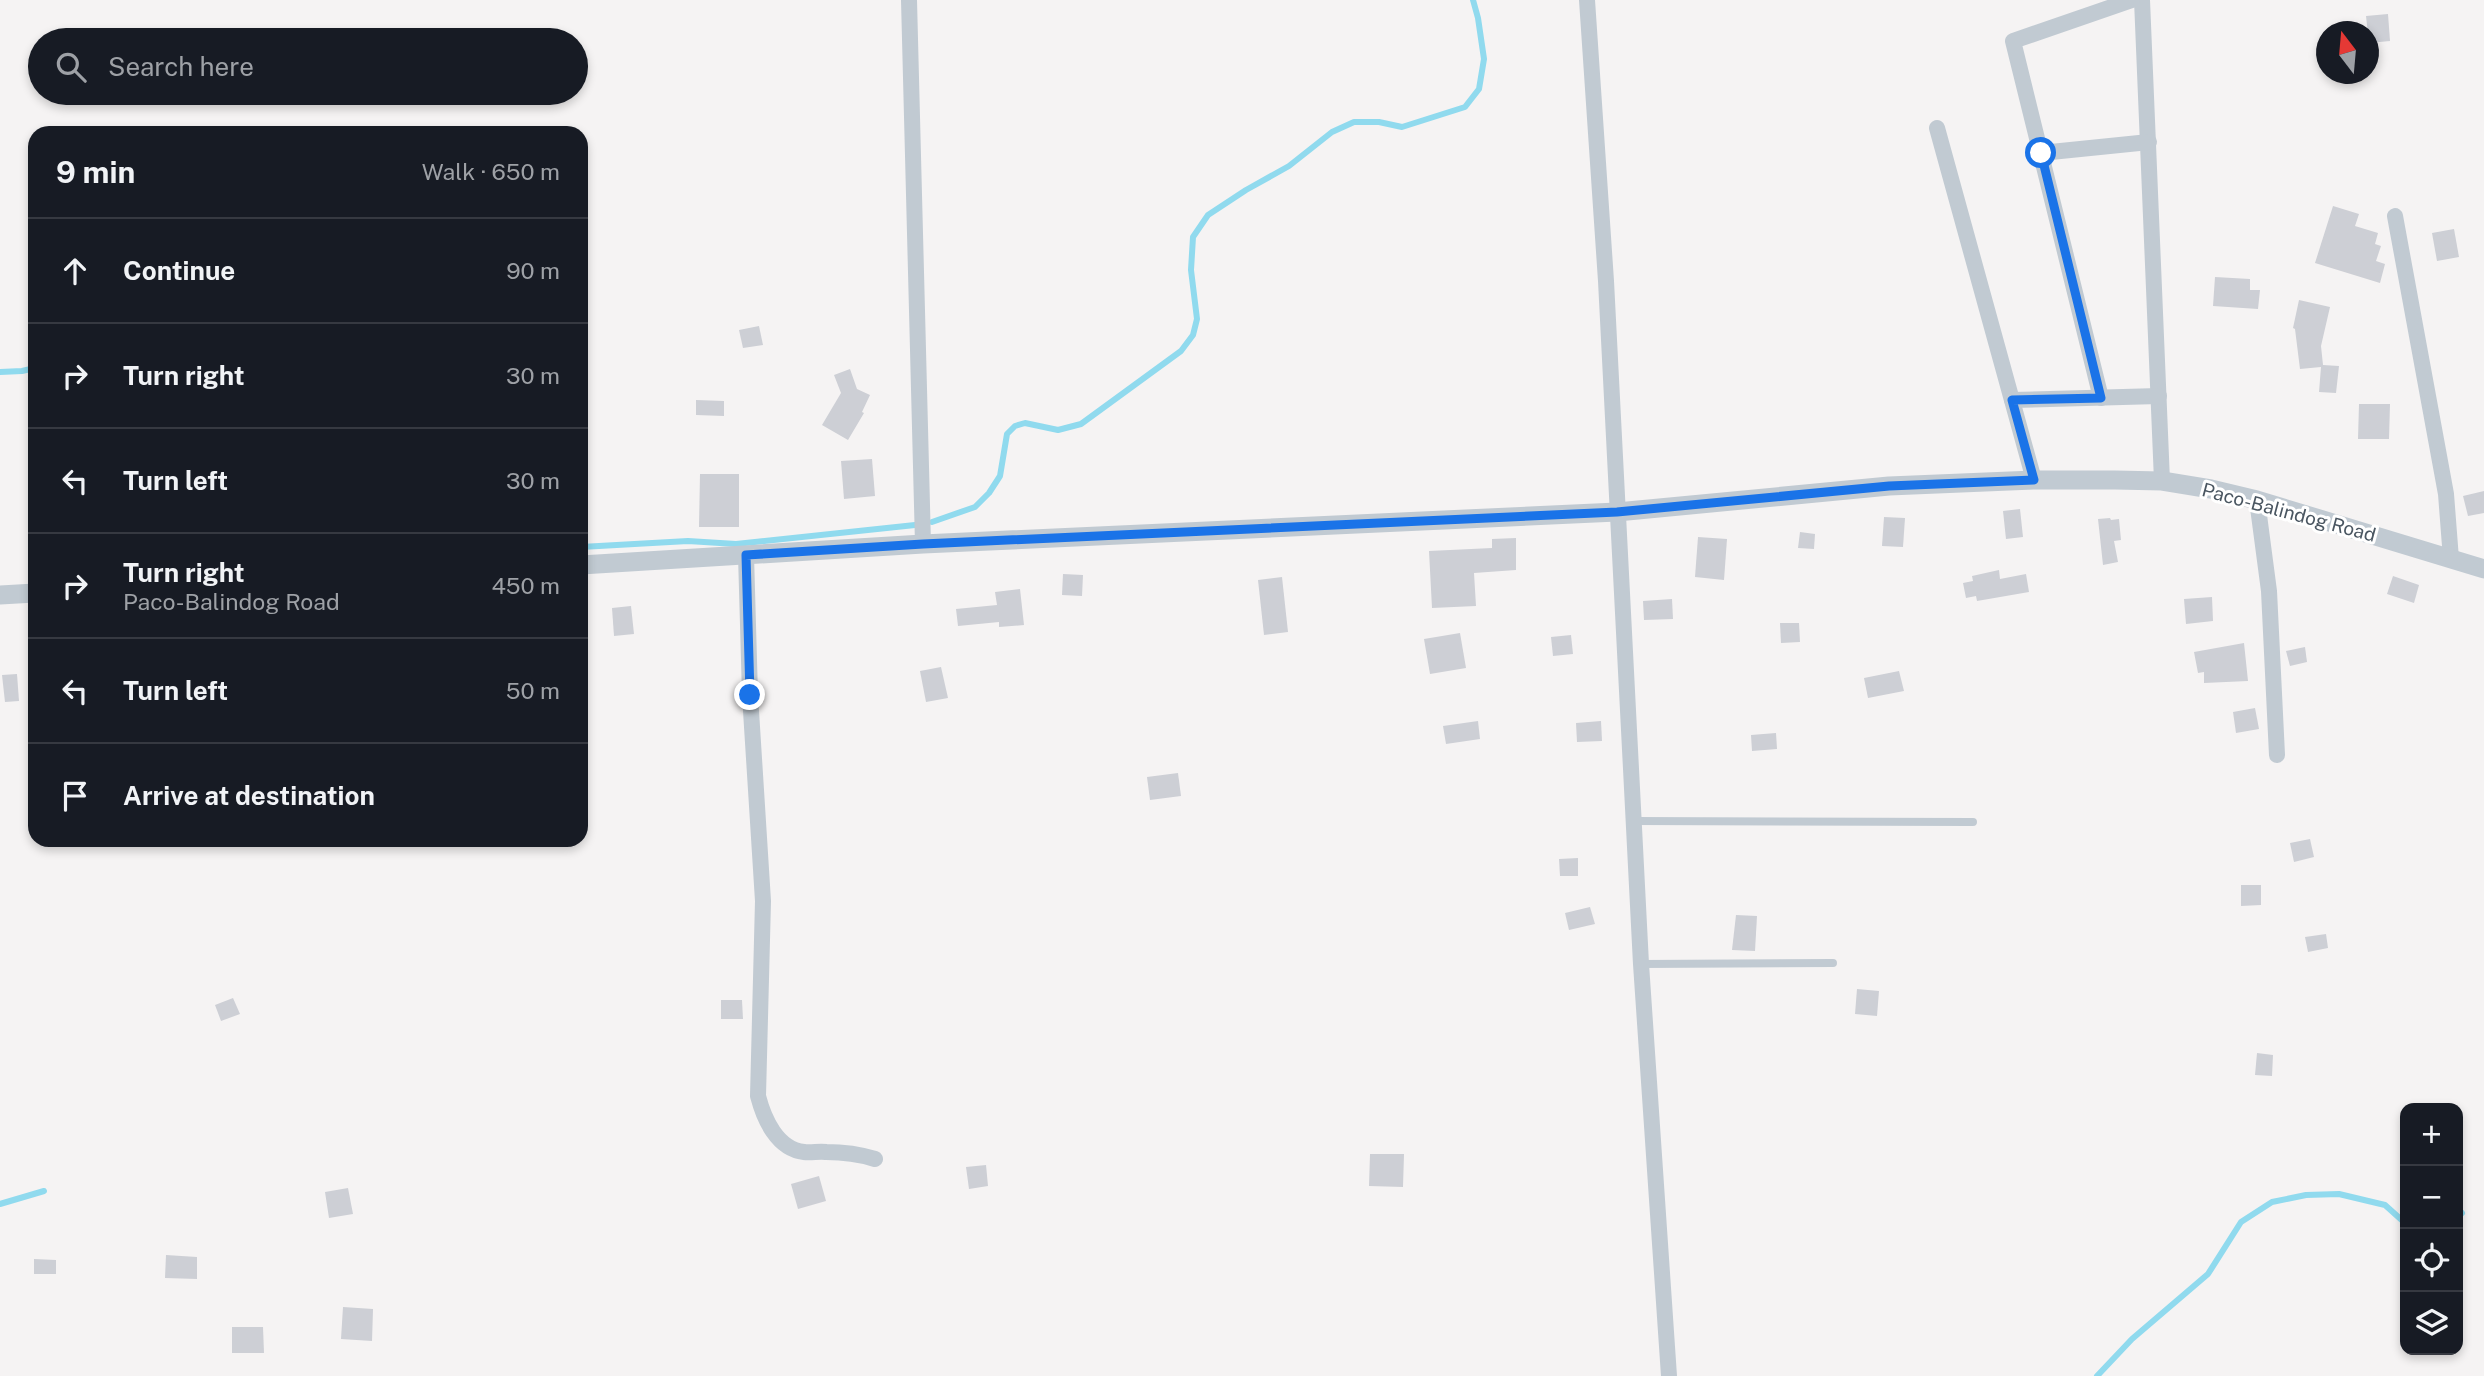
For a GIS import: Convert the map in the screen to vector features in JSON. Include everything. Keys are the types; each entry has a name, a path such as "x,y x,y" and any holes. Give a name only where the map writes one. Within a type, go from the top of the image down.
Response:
{"street":[{"path":"909,0 923,544"},
{"path":"1587,0 1606,281 1641,964 1669,1376"},
{"path":"2101,398 2013,41 2132,0"},
{"path":"2143,0 2162,481"},
{"path":"1937,128 2034,480"},
{"path":"2041,153 2149,142"},
{"path":"2395,216 2446,494 2451,559"},
{"path":"2012,400 2159,396"},
{"name":"Paco-Balindog Road","path":"588,565 923,544 1617,512 1889,486 2034,480 2162,481 2211,489 2257,500 2484,569"},
{"path":"2257,500 2269,591 2277,755"},
{"path":"746,555 750,695 763,901 758,1096 763,1115 775,1135 793,1149 804,1152 854,1153 875,1158"},
{"path":"0,595 28,593"}],"lane":[{"path":"1634,821 1973,822"},
{"path":"1641,964 1833,963"}],"building":[{"path":"2388,14 2390,41 2379,42 2379,21 2367,21 2366,16"},
{"path":"2333,206 2359,214 2355,226 2378,233 2375,244 2381,246 2376,261 2385,264 2380,283 2315,263"},
{"path":"2454,229 2459,257 2437,261 2432,233"},
{"path":"2215,277 2250,279 2250,290 2260,290 2258,309 2213,306"},
{"path":"2299,300 2330,307 2321,346 2323,365 2339,366 2336,393 2319,392 2321,367 2300,369 2293,328"},
{"path":"759,326 763,345 743,348 739,330"},
{"path":"850,369 857,389 870,395 862,412 864,413 848,440 822,425 841,393 834,375"},
{"path":"696,400 724,401 724,416 696,415"},
{"path":"2359,404 2390,404 2389,439 2358,439"},
{"path":"872,459 875,496 844,499 841,461"},
{"path":"700,474 739,474 739,527 699,527"},
{"path":"2484,491 2484,513 2468,516 2463,496"},
{"path":"2020,509 2023,537 2006,539 2003,511"},
{"path":"1884,517 1905,518 1903,547 1882,546"},
{"path":"2098,519 2119,519 2121,540 2114,541 2118,562 2103,565"},
{"path":"1800,532 1815,534 1814,549 1798,548"},
{"path":"1698,537 1727,539 1724,580 1695,577"},
{"path":"1516,538 1516,570 1474,573 1476,606 1432,608 1429,551 1492,548 1492,539"},
{"path":"1999,570 2000,579 2026,574 2029,592 1977,601 1976,596 1966,598 1963,583 1973,581 1972,576"},
{"path":"1063,574 1083,575 1082,596 1062,595"},
{"path":"2393,576 2419,585 2414,603 2387,594"},
{"path":"1282,577 1288,632 1264,635 1258,580"},
{"path":"1020,589 1024,625 999,627 999,622 958,626 956,609 997,605 995,592"},
{"path":"2212,597 2213,621 2186,624 2184,599"},
{"path":"1672,599 1673,619 1644,620 1643,601"},
{"path":"631,606 634,634 614,636 612,608"},
{"path":"1780,623 1799,623 1800,642 1781,643"},
{"path":"1460,633 1466,668 1430,674 1424,639"},
{"path":"1571,635 1573,654 1553,656 1551,637"},
{"path":"2244,643 2248,681 2204,683 2204,672 2198,673 2194,652"},
{"path":"2305,647 2307,662 2290,666 2286,651"},
{"path":"941,667 948,698 926,702 920,671"},
{"path":"1899,671 1904,691 1868,698 1864,678"},
{"path":"17,674 19,701 5,702 2,675"},
{"path":"2255,708 2259,729 2236,733 2233,712"},
{"path":"1478,721 1480,739 1446,744 1443,726"},
{"path":"1601,721 1602,741 1577,742 1576,723"},
{"path":"1776,733 1777,749 1752,751 1751,735"},
{"path":"1178,773 1181,796 1150,800 1147,777"},
{"path":"2310,839 2314,857 2294,862 2290,843"},
{"path":"1578,858 1578,876 1560,876 1559,859"},
{"path":"2241,885 2261,885 2261,905 2241,906"},
{"path":"1590,907 1595,924 1569,930 1565,913"},
{"path":"1736,915 1757,916 1755,951 1732,950"},
{"path":"2326,934 2328,948 2308,952 2305,937"},
{"path":"1857,989 1879,991 1877,1016 1855,1014"},
{"path":"233,998 240,1014 221,1021 215,1005"},
{"path":"721,1000 742,1000 743,1019 721,1019"},
{"path":"2257,1053 2273,1055 2272,1076 2255,1075"},
{"path":"1370,1154 1404,1154 1403,1187 1369,1186"},
{"path":"986,1165 988,1186 969,1189 966,1167"},
{"path":"819,1176 826,1201 798,1209 791,1184"},
{"path":"348,1188 353,1214 329,1218 325,1192"},
{"path":"166,1255 197,1257 197,1279 165,1278"},
{"path":"34,1259 56,1260 56,1274 34,1274"},
{"path":"343,1307 373,1309 372,1341 341,1339"},
{"path":"232,1327 263,1327 264,1353 232,1353"}],"waterway":[{"path":"932,522 975,507 989,493 1000,476 1007,434 1015,426 1025,423 1058,430 1081,424 1181,351 1193,335 1197,319 1191,270 1193,237 1208,215 1289,166 1332,132 1354,122 1379,122 1402,127 1465,107 1479,89 1484,59 1473,0"},
{"path":"0,372 28,370"},
{"path":"588,547 688,541 736,544 915,525"},
{"path":"0,1204 44,1191"},
{"path":"2097,1376 2132,1339 2208,1274 2241,1222 2272,1202 2306,1195 2339,1194 2385,1205 2400,1218"}],"route":[{"path":"750,695 746,555 923,544 1617,512 1889,486 2034,480 2012,400 2101,398 2041,153"}]}
